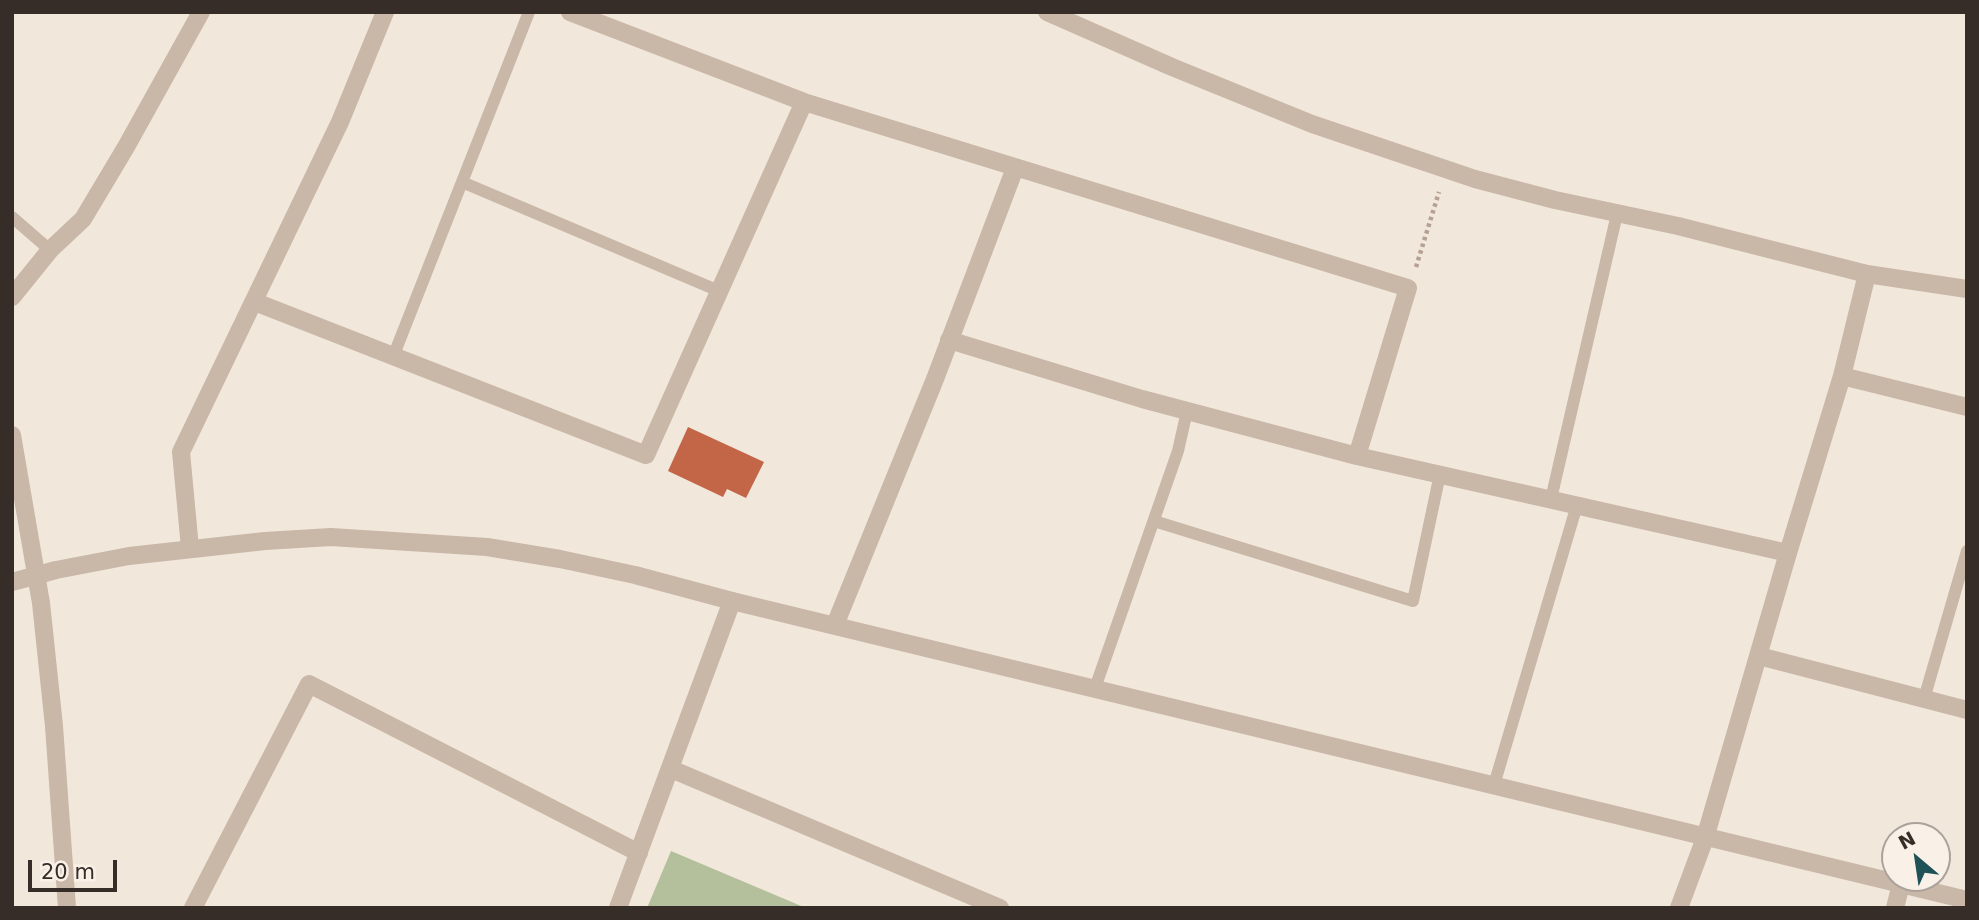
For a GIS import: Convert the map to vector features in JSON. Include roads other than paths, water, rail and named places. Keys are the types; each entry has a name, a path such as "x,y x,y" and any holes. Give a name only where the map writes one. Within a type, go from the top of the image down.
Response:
{"street":[{"path":"12,297 50,250 83,219 201,12"},
{"path":"190,548 181,452 340,122 385,12"},
{"path":"570,12 804,102 1408,288 1357,456"},
{"path":"1047,12 1312,124 1445,169 1555,200 1691,229 1867,274 1967,289"},
{"path":"255,302 646,455 804,102"},
{"path":"835,625 1015,168"},
{"path":"1679,908 1706,838 1842,376 1867,274"},
{"path":"949,340 1187,411 1357,456 1788,553"},
{"path":"1842,376 1967,407"},
{"path":"12,435 41,603 54,726 66,908"},
{"path":"12,582 129,556 190,548 331,537 487,547 635,575 1881,879"},
{"path":"618,908 733,601"},
{"path":"1759,656 1967,710"},
{"path":"193,908 309,684 639,853"},
{"path":"671,769 1000,908"},
{"path":"1934,892 1967,900"}],"lane":[{"path":"393,357 529,12"},
{"path":"462,181 719,290"},
{"path":"1551,499 1617,214"},
{"path":"12,218 50,250"},
{"path":"1095,688 1178,451 1187,411"},
{"path":"1154,521 1413,601 1440,474"},
{"path":"1494,785 1577,505"},
{"path":"1924,699 1967,551"}]}
